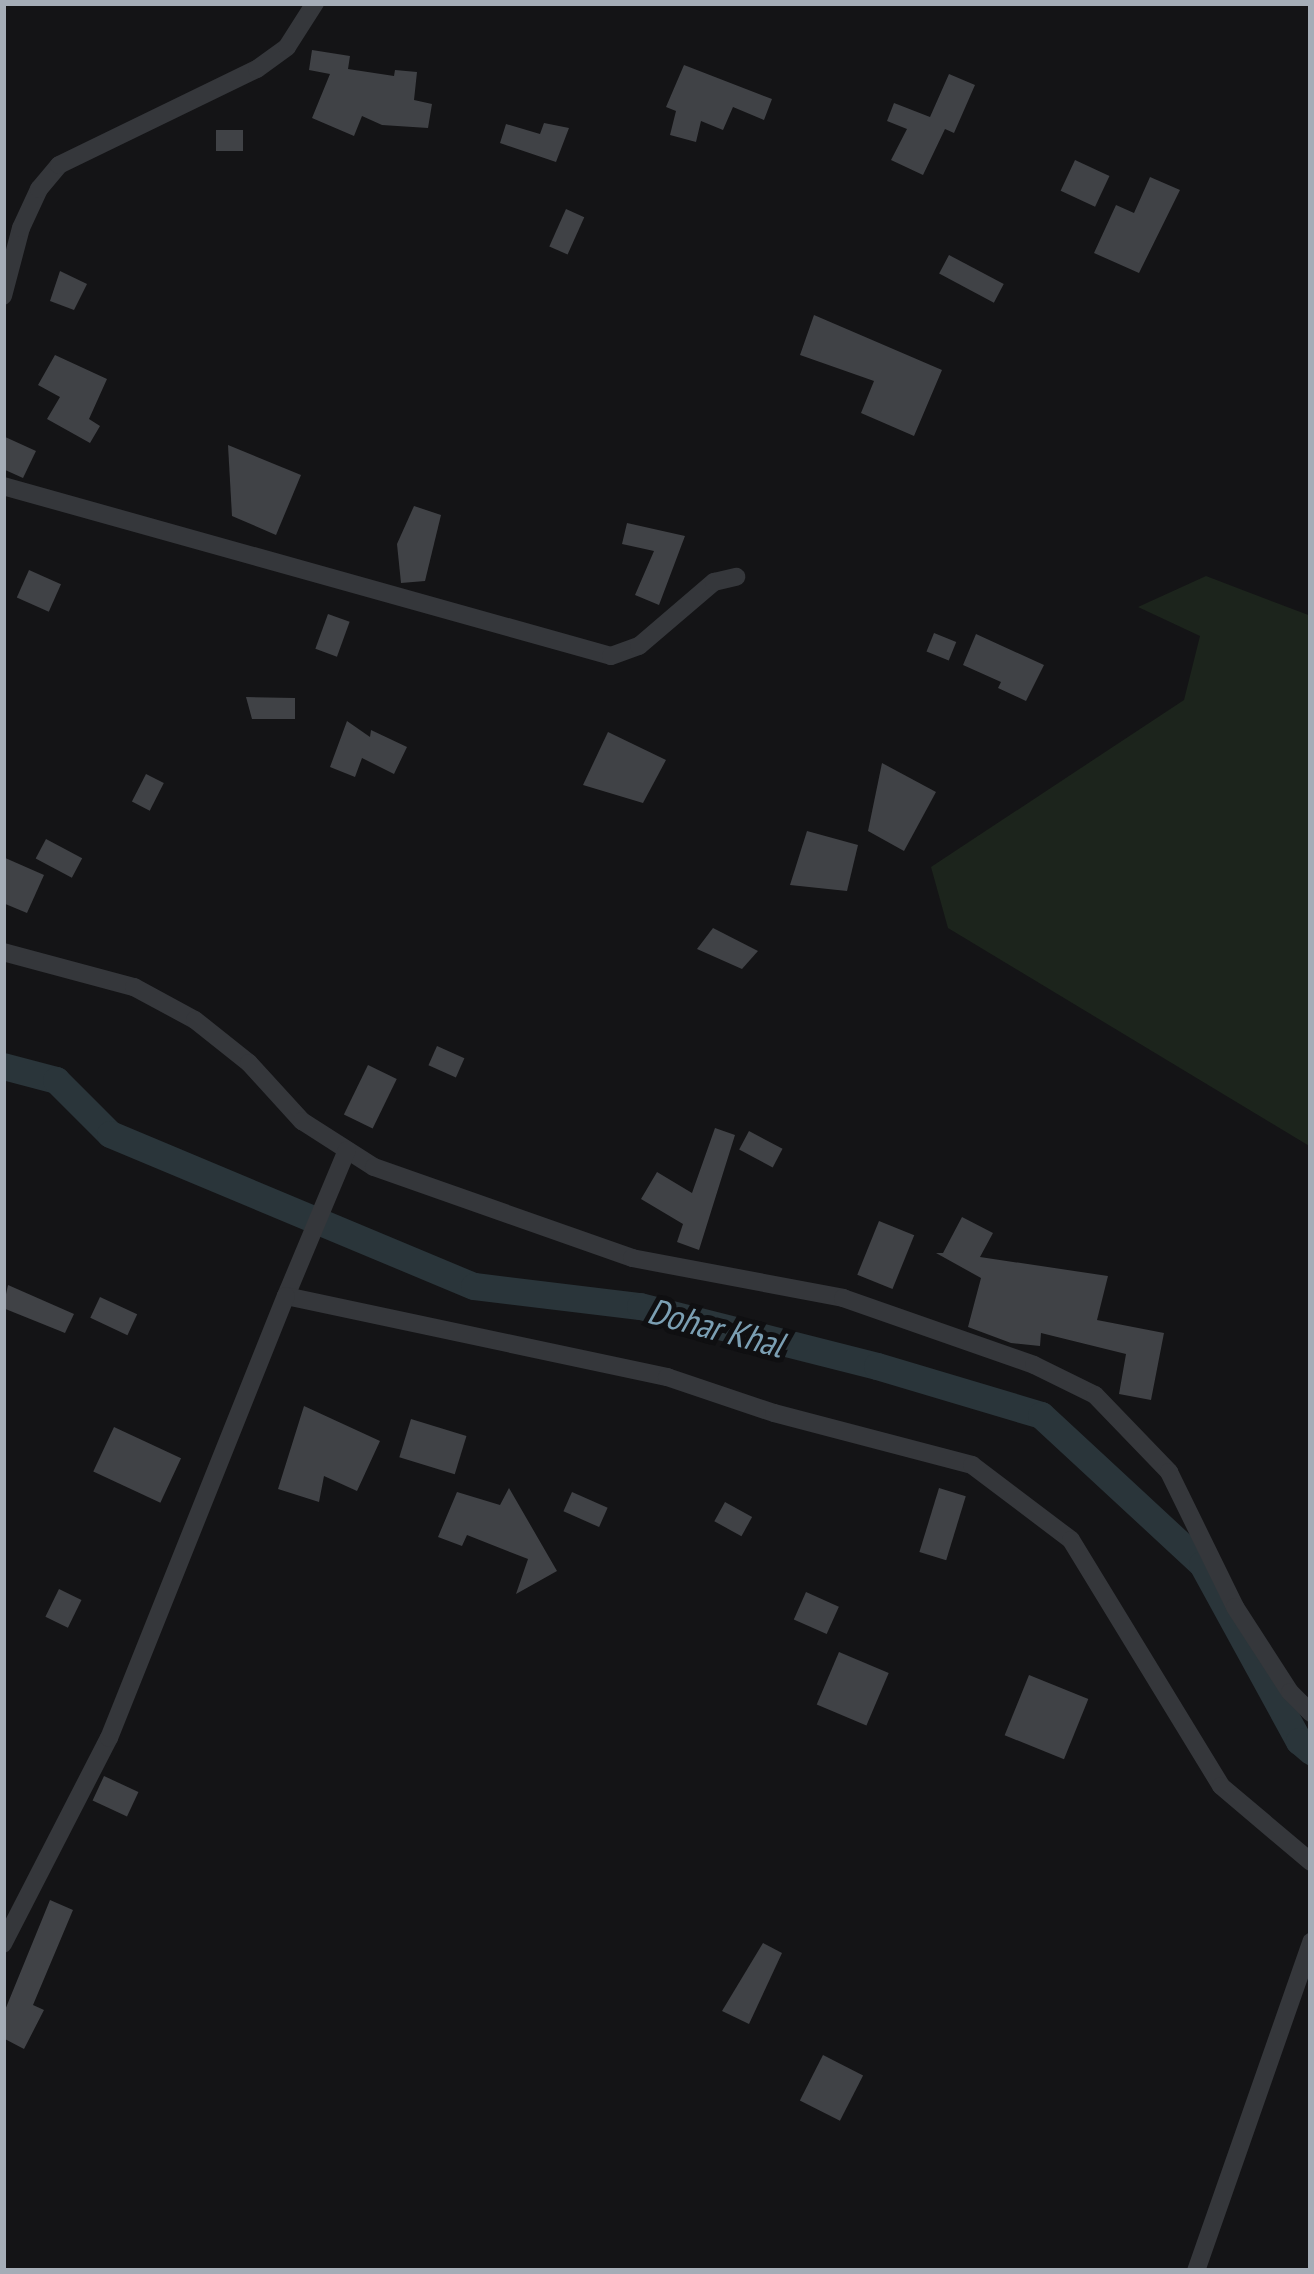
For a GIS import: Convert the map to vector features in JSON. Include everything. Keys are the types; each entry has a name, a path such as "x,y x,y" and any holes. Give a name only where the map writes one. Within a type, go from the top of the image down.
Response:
{"street":[{"path":"3,296 21,228 39,189 58,165 256,69 287,47 314,3"},
{"path":"3,486 610,656 639,646 714,582 736,577"},
{"path":"3,952 134,987 195,1019 249,1063 302,1120 347,1150 425,1186 632,1258 843,1298 1034,1365 1095,1395 1169,1472 1235,1607 1291,1692 1311,1713"},
{"path":"3,1944 109,1738 347,1150"},
{"path":"286,1296 667,1377 774,1414 972,1465 1071,1540 1221,1786 1311,1862"},
{"path":"1196,2271 1311,1942"}],"shaded area":[{"path":"1206,576 1311,616 1311,1147 948,928 931,867 1184,700 1200,636 1138,607"}],"building":[{"path":"312,50 350,56 348,69 394,76 395,70 417,72 414,100 432,104 428,128 382,125 362,116 354,136 312,118 330,74 309,70"},
{"path":"684,65 772,99 764,120 733,107 723,130 701,121 696,142 670,135 676,111 666,107"},
{"path":"949,74 975,85 954,133 945,129 923,175 891,160 907,129 887,121 894,103 930,117"},
{"path":"544,123 569,128 556,162 500,143 506,124 540,134"},
{"path":"216,130 243,130 243,151 216,151"},
{"path":"1075,160 1109,176 1095,207 1061,191"},
{"path":"1150,177 1180,190 1139,273 1094,253 1116,205 1134,213"},
{"path":"566,209 584,217 568,255 549,246"},
{"path":"949,255 1004,284 994,303 939,274"},
{"path":"60,271 87,284 74,310 50,301"},
{"path":"814,315 942,370 914,436 861,413 874,381 800,355"},
{"path":"55,355 107,379 89,419 100,426 90,443 47,419 60,397 38,385"},
{"path":"3,436 36,451 23,478 3,469"},
{"path":"228,445 301,475 276,535 232,516"},
{"path":"414,506 441,515 425,581 401,583 397,544"},
{"path":"627,523 685,536 659,605 635,595 654,551 622,544"},
{"path":"29,570 61,584 49,612 17,597"},
{"path":"328,614 350,622 337,657 315,649"},
{"path":"934,633 956,642 949,661 927,652"},
{"path":"976,634 1044,665 1026,701 998,688 1001,682 963,665"},
{"path":"246,697 295,698 295,719 252,719"},
{"path":"347,721 370,737 371,730 407,747 394,774 362,758 355,777 330,767"},
{"path":"608,732 666,760 643,803 583,785"},
{"path":"882,763 936,792 904,851 868,831"},
{"path":"146,774 164,783 150,811 132,802"},
{"path":"807,831 858,845 847,891 790,885"},
{"path":"46,839 82,858 72,878 36,858"},
{"path":"3,857 44,875 27,913 3,903"},
{"path":"713,928 758,951 742,969 697,949"},
{"path":"437,1046 464,1058 456,1077 428,1065"},
{"path":"368,1065 397,1079 373,1128 344,1114"},
{"path":"715,1128 735,1135 699,1250 677,1242 683,1224 641,1199 657,1172 692,1193"},
{"path":"749,1131 783,1149 773,1167 739,1150"},
{"path":"962,1217 993,1233 980,1257 1108,1276 1097,1320 1164,1333 1151,1400 1119,1394 1126,1354 1041,1333 1040,1346 1011,1343 968,1327 981,1278 936,1253 943,1253"},
{"path":"879,1221 914,1235 893,1289 857,1275"},
{"path":"8,1285 74,1314 65,1333 3,1308"},
{"path":"100,1297 137,1314 127,1335 90,1318"},
{"path":"304,1406 380,1441 357,1491 324,1476 319,1502 278,1489"},
{"path":"411,1419 466,1436 455,1474 399,1457"},
{"path":"114,1427 181,1458 160,1503 93,1471"},
{"path":"509,1488 557,1571 516,1594 528,1559 467,1535 462,1546 438,1537 457,1492 500,1505"},
{"path":"939,1488 966,1496 946,1560 919,1552"},
{"path":"572,1492 608,1508 599,1527 563,1511"},
{"path":"725,1502 752,1517 741,1536 714,1521"},
{"path":"59,1589 81,1600 68,1628 45,1617"},
{"path":"806,1592 839,1607 827,1634 794,1619"},
{"path":"839,1652 889,1673 866,1726 817,1704"},
{"path":"1029,1675 1088,1699 1064,1759 1005,1735"},
{"path":"104,1776 138,1792 127,1817 93,1800"},
{"path":"50,1900 73,1910 33,2005 44,2010 24,2049 3,2038 3,2015"},
{"path":"763,1943 782,1953 749,2024 722,2011"},
{"path":"823,2055 863,2075 840,2121 800,2100"}],"waterway":[{"name":"Dohar Khal","path":"3,1066 56,1080 110,1134 474,1286 640,1306 877,1366 1041,1415 1202,1564 1299,1741 1311,1751"}]}
